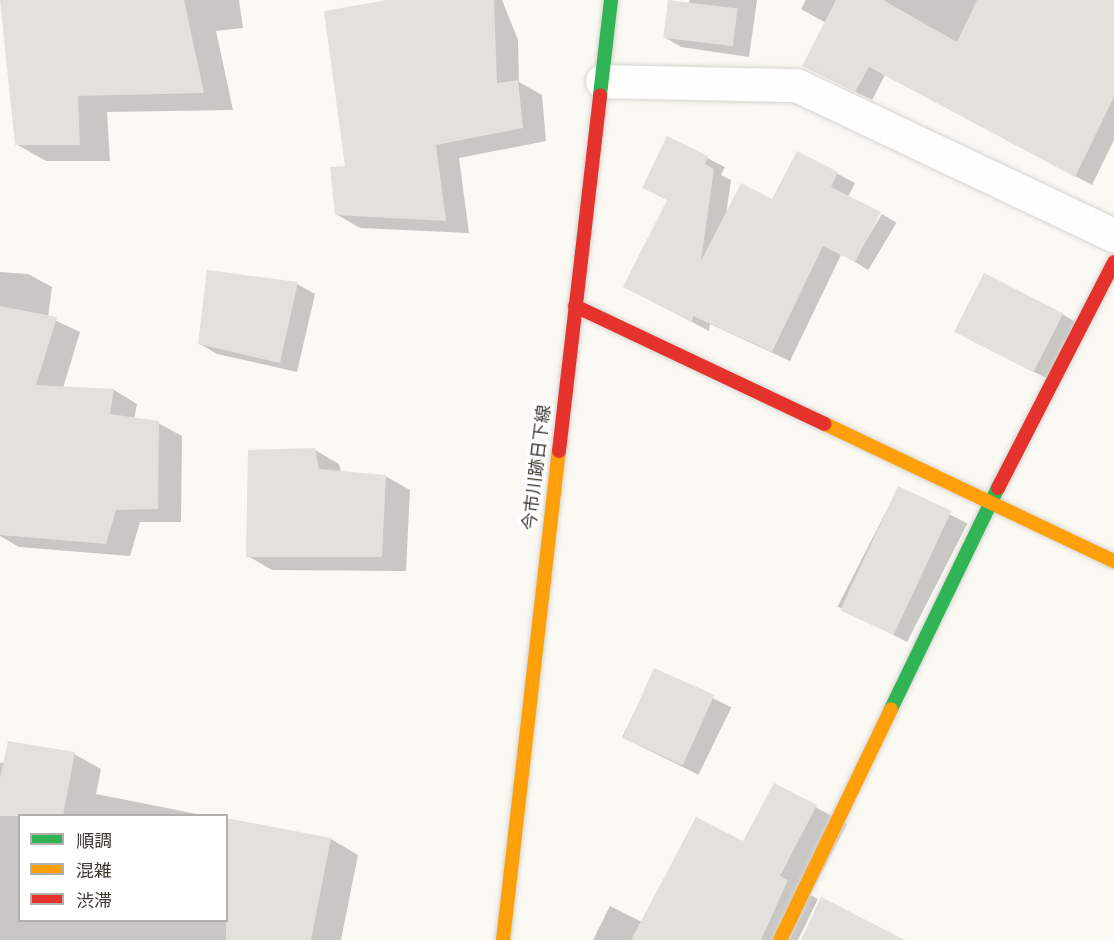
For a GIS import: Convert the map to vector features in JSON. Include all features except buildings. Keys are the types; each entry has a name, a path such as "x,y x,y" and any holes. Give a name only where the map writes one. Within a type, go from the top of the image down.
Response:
{"street":[{"name":"今市川跡日下線","path":"502,940 611,0"},
{"path":"602,81 796,85 1114,235"},
{"path":"780,940 990,503 1114,262"},
{"path":"576,306 1114,561"}],"traffic: fast":[{"path":"600,95 611,0"},
{"path":"891,709 998,488"}],"traffic: slow":[{"path":"825,424 1114,561"},
{"path":"503,940 559,451"},
{"path":"780,940 891,709"}],"traffic: jam":[{"path":"559,451 600,95"},
{"path":"998,488 1114,262"},
{"path":"575,306 825,424"}]}
